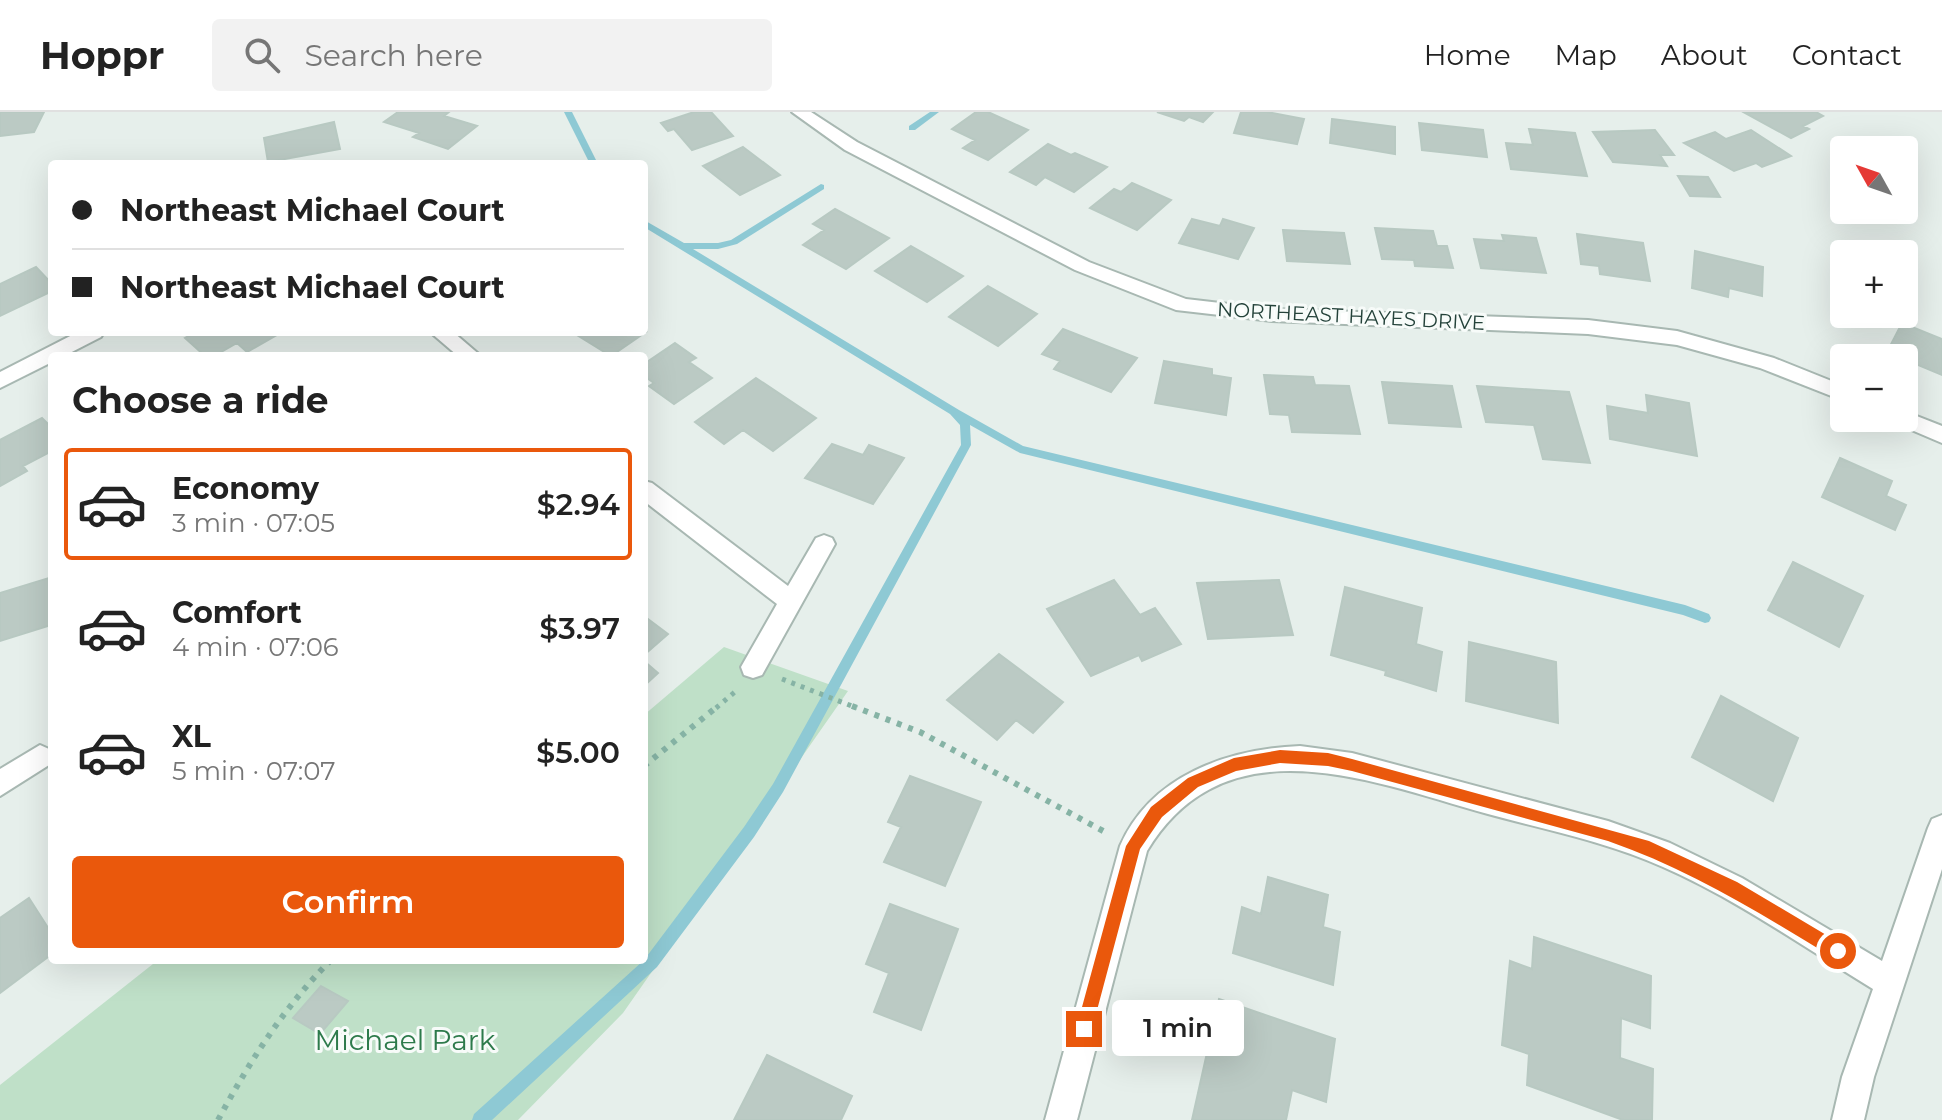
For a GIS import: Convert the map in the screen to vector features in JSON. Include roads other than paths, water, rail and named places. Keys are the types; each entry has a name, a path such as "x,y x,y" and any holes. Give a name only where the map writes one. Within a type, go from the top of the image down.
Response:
{"street":[{"name":"NORTHEAST HAYES DRIVE","path":"800,112 827,133 1082,266 1183,305 1272,315 1588,327 1677,338 1767,363 1830,388"},
{"path":"56,352 86,336"},
{"path":"445,336 466,352"},
{"path":"0,381 48,356"},
{"path":"1918,425 1942,435"},
{"path":"648,492 790,601"},
{"path":"757,676 790,601 824,544"},
{"path":"0,784 40,757"},
{"path":"1061,1120 1134,846 1157,812 1193,783 1234,765 1280,757 1328,760 1608,834 1670,856 1732,888 1890,982"},
{"path":"1848,1120 1858,1077 1942,828"}],"waterway":[{"path":"568,112 592,160"},
{"path":"912,128 935,112"},
{"path":"684,246 718,246 734,242 821,187"},
{"path":"480,1120 652,962 749,832 778,788 966,445 965,424 954,411 648,225"},
{"path":"959,414 1020,449 1685,610 1705,618"}],"park label":[{"name":"Michael Park","path":"405,1040"}]}
